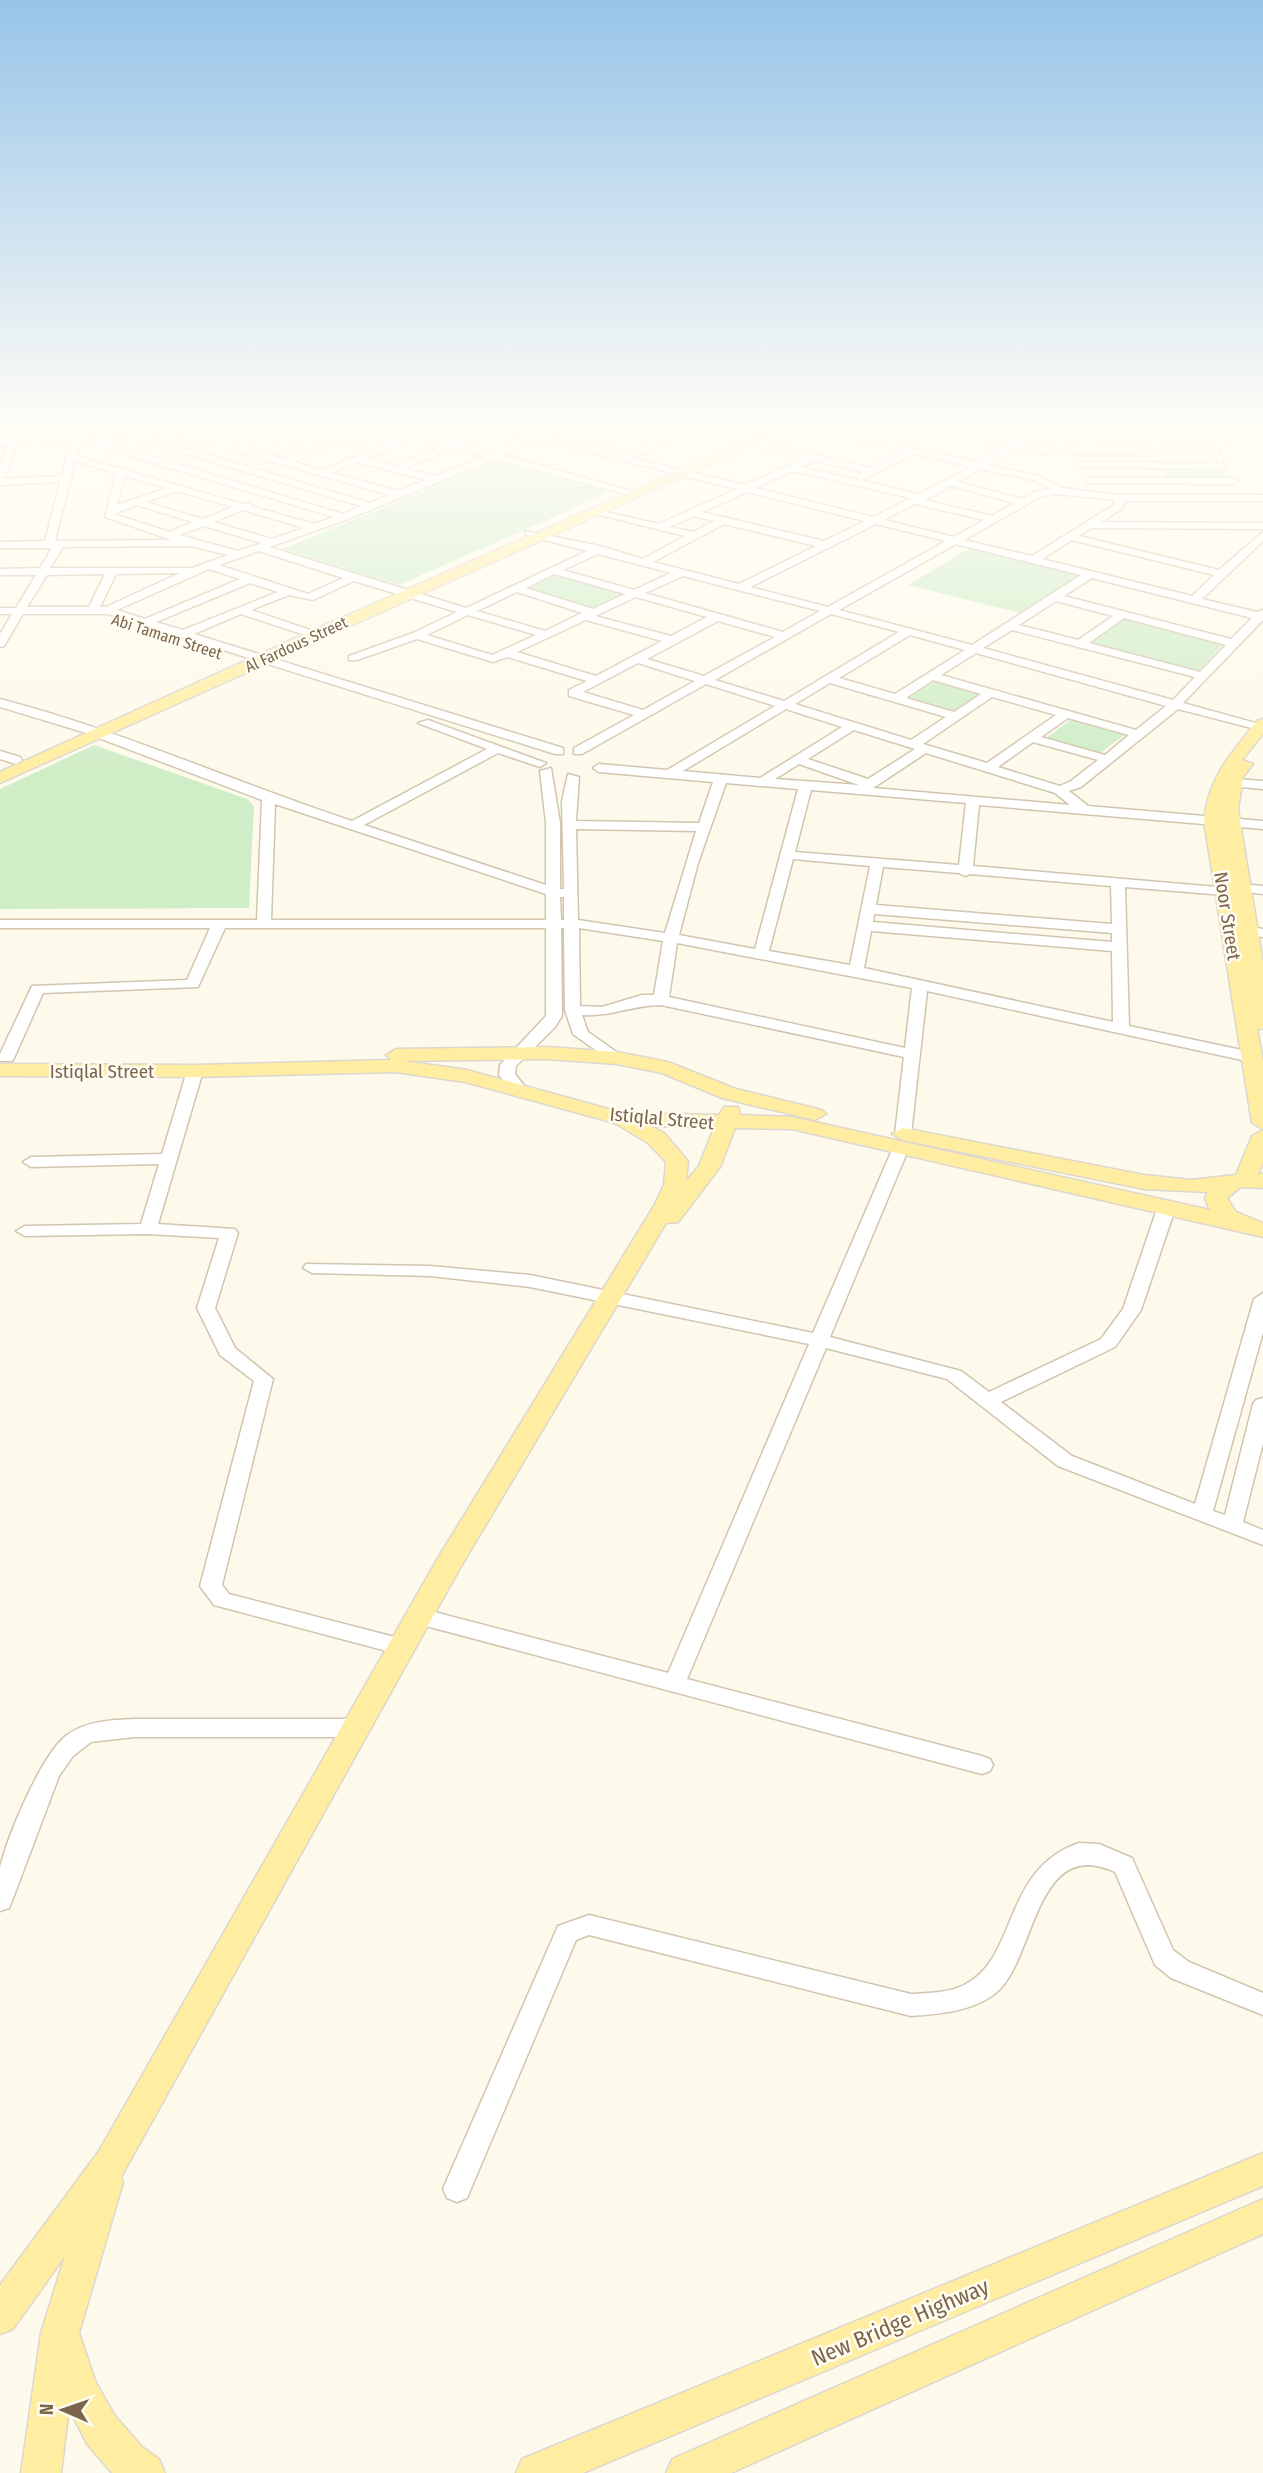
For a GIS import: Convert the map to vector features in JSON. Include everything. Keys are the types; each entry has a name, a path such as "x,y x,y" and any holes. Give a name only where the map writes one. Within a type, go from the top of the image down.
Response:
{"main road":[{"name":"Al Fardous Street","path":"0,778 93,731 513,543"},
{"name":"Al Fardous Street","path":"251,660 306,632 400,593"},
{"name":"Al Fardous Street","path":"0,768 93,731"},
{"name":"Noor Street","path":"1223,822 1229,809 1235,776 1262,732"},
{"name":"Noor Street","path":"1262,732 1222,775 1213,794 1223,822 1251,1057 1263,1123"},
{"name":"Noor Street","path":"1233,889 1256,932 1263,1023"},
{"name":"Istiqlal Street","path":"2,1062 519,1054 617,1058 668,1068 729,1094 902,1142 1263,1231"},
{"name":"Istiqlal Street","path":"2,1062 195,1071 394,1066 467,1076 622,1119 792,1123 1144,1182 1191,1187 1245,1181"},
{"path":"630,1260 671,1217 709,1167 732,1108 729,1094"},
{"path":"0,2316 111,2162 401,1647 675,1185 677,1161 656,1138 622,1119"},
{"path":"1235,1223 1225,1215 1216,1198 1245,1181 1263,1136"},
{"path":"41,2473 60,2333 111,2162"},
{"name":"New Bridge Highway","path":"536,2473 1263,2169"},
{"path":"686,2473 1263,2216"},
{"path":"60,2333 81,2395 108,2442 145,2473"}],"street":[{"path":"0,545 163,543"},
{"path":"193,543 236,554"},
{"path":"0,611 98,611 236,554 272,543"},
{"path":"576,543 909,631 1262,732"},
{"path":"645,562 681,543"},
{"path":"819,543 826,545"},
{"path":"741,587 829,543"},
{"path":"579,751 645,714 711,682 959,543"},
{"path":"973,543 1262,615"},
{"path":"1035,559 1061,543"},
{"path":"1098,543 1221,574"},
{"path":"1194,600 1254,543"},
{"path":"1,642 46,571 54,545"},
{"path":"260,548 400,593 545,634"},
{"path":"353,658 417,635 600,549"},
{"path":"1248,549 1263,552"},
{"path":"210,566 309,598 352,578"},
{"path":"0,572 196,570"},
{"path":"98,611 112,571"},
{"path":"554,571 785,636"},
{"path":"417,635 493,659 682,572"},
{"path":"896,699 1092,573"},
{"path":"147,622 252,578"},
{"path":"516,589 671,640"},
{"path":"184,634 289,591"},
{"path":"1055,597 1232,643"},
{"name":"Abi Tamam Street","path":"98,611 184,634 573,777"},
{"name":"Abi Tamam Street","path":"98,611 251,660 559,751 579,751 597,762 668,775 865,787"},
{"path":"242,611 306,632"},
{"path":"617,1058 580,1034 573,1010 569,801 573,777 711,682 785,636 836,612"},
{"path":"1079,643 1124,614"},
{"path":"1060,790 1076,784 1175,705 1232,643 1262,615"},
{"path":"645,714 573,693 716,617"},
{"path":"1011,626 1204,676"},
{"path":"668,775 909,631"},
{"path":"506,653 597,680"},
{"path":"636,659 1060,790 1084,809"},
{"path":"932,676 1138,734"},
{"path":"829,679 956,716"},
{"path":"865,787 990,693"},
{"path":"0,703 93,731 268,797 553,892 571,894"},
{"path":"988,768 1066,713"},
{"path":"762,782 852,726"},
{"path":"1032,738 1107,759"},
{"path":"354,825 498,748"},
{"path":"521,1092 507,1074 508,1065 550,1024 554,1016 554,823 543,767 549,754 559,751"},
{"path":"0,755 16,760"},
{"path":"798,760 865,787 973,800 1263,825"},
{"path":"661,1000 671,937 691,863 721,778"},
{"path":"1234,783 1263,785"},
{"path":"761,954 806,785"},
{"path":"264,923 268,797"},
{"path":"965,872 973,800"},
{"path":"570,825 704,827"},
{"path":"788,855 965,872 1263,890"},
{"path":"856,971 877,864"},
{"path":"1118,882 1121,1028"},
{"path":"869,909 1119,929"},
{"path":"0,924 570,922 671,937 856,971 1251,1057"},
{"path":"2,1062 37,989 193,984 220,923"},
{"path":"866,926 1119,947"},
{"path":"674,1684 902,1142 920,985"},
{"path":"573,1010 603,1012 642,1000 661,1000 911,1054"},
{"path":"148,1229 195,1071"},
{"path":"31,1162 168,1159"},
{"path":"989,1400 1108,1343 1132,1310 1167,1206"},
{"path":"25,1231 148,1229 229,1233 206,1307 227,1351 264,1379 211,1586 222,1601 401,1647"},
{"path":"312,1268 430,1270 530,1281 607,1299 819,1340 954,1375 1065,1461 1263,1538"},
{"path":"1202,1514 1263,1299"},
{"path":"1232,1527 1263,1404"},
{"path":"419,1616 982,1765"},
{"path":"0,1901 48,1774 59,1755 76,1737 97,1729 122,1728 355,1728"},
{"path":"457,2189 567,1933 576,1927 589,1925 911,2005 944,2003 961,2000 993,1980 1031,1898 1050,1868 1080,1852 1112,1857 1124,1865 1164,1957 1180,1970 1263,2004"}],"green space":[{"path":"296,543 493,543 399,585 282,549"},
{"path":"972,547 1082,575 1020,613 908,585"},
{"path":"556,575 623,595 594,608 528,588"},
{"path":"1125,619 1223,644 1198,672 1090,643"},
{"path":"935,681 979,694 954,711 909,698"},
{"path":"1072,719 1126,734 1100,753 1046,738"},
{"path":"94,745 247,799 254,806 249,908 0,909 0,789"}]}
